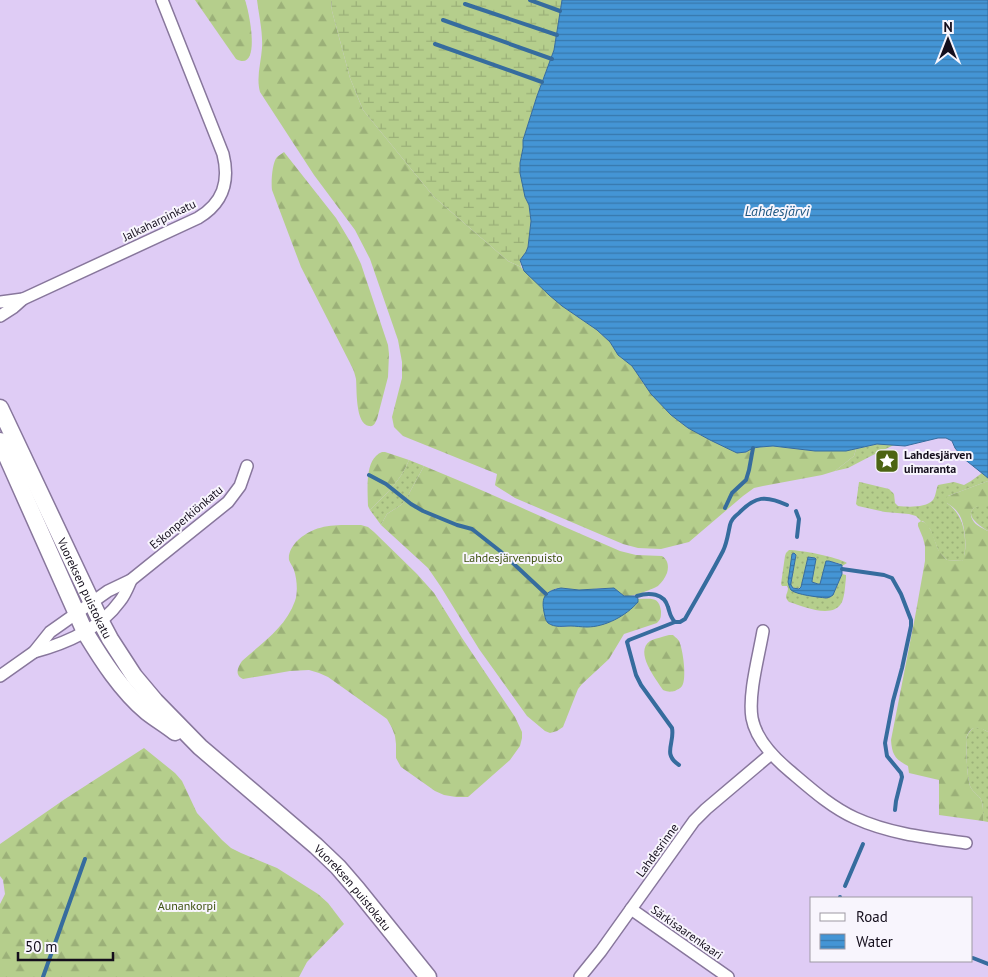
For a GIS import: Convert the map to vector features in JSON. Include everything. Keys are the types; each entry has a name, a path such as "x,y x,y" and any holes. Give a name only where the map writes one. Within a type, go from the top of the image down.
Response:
{"main road":[{"name":"Vuoreksen puistokatu","path":"0,408 101,622 134,676 200,748 316,846 338,867 428,977"},
{"name":"Vuoreksen puistokatu","path":"0,441 85,632 94,647 122,687 146,711 200,748"}],"street":[{"name":"Jalkaharpinkatu","path":"0,316 23,299 198,218 210,210 221,196 226,176 223,154 162,0"},
{"name":"Jalkaharpinkatu","path":"0,302 23,299"},
{"name":"Eskonperkiönkatu","path":"34,652 50,632 108,590 131,580 228,502 240,486 247,466"},
{"name":"Eskonperkiönkatu","path":"34,652 60,644 101,622 119,603 131,580"},
{"path":"763,631 751,708 754,727 762,743 771,754 813,791 833,806 855,818 879,827 909,834 966,843"},
{"path":"0,676 34,652"},
{"name":"Lahdesrinne","path":"580,977 601,951 694,821 771,754"},
{"name":"Särkisaarenkaari","path":"631,909 728,977"}],"green space":[{"path":"195,0 245,0 252,39 249,57 244,61 236,59"},
{"path":"257,0 331,0 332,11 350,78 363,110 434,197 508,261 521,267 562,306 597,330 610,342 618,355 632,366 646,387 671,415 688,428 737,453 746,452 753,448 773,446 815,451 856,449 854,456 835,471 754,488 689,542 661,549 638,548 623,544 515,498 495,485 497,474 403,436 394,427 392,417 402,378 402,362 398,340 370,259 355,230 314,175 260,92 259,75 262,42"},
{"path":"331,0 562,0 554,50 523,140 525,197 529,205 531,221 528,247 520,260 521,267 508,261 434,197 363,110 350,78 332,11"},
{"path":"284,152 336,218 351,243 361,264 388,345 388,377 377,419 372,426 364,424 361,419 356,379 353,370 301,267 272,190 274,164 277,157"},
{"path":"877,444 894,445 848,468 835,471 854,456 856,449"},
{"path":"382,452 409,460 397,481 370,510 368,506 368,475 372,461"},
{"path":"409,460 424,466 405,501 387,514 381,525 370,510 397,481"},
{"name":"Lahdesjärvenpuisto","path":"424,466 620,551 636,555 662,556 667,561 667,573 658,586 636,595 625,596 610,588 580,590 558,588 546,594 548,622 560,627 570,626 638,602 638,599 654,599 660,606 661,611 657,623 624,634 609,659 578,689 563,727 557,731 550,733 545,731 527,716 479,649 428,568 381,525 387,514 405,501"},
{"path":"982,473 988,478 988,481 948,496 947,503 958,514 965,535 965,551 962,561 947,560 939,552 930,529 916,516 885,512 856,504 859,482 889,489 894,494 895,503 898,506 907,507 930,503 935,497 938,485 954,482 964,485"},
{"path":"988,481 988,505 976,507 971,514 975,523 988,531 988,732 975,728 970,731 966,739 969,780 971,788 981,800 983,821 939,815 939,780 909,773 908,766 895,756 891,740 925,561 925,546 918,523 921,521 928,526 939,551 947,560 962,561 964,557 965,533 960,516 947,503 946,498"},
{"path":"980,505 988,505 988,531 976,522 971,515 971,511"},
{"path":"334,525 361,525 368,527 374,532 434,593 515,717 522,732 520,746 510,760 468,797 444,795 435,791 401,767 396,758 395,736 387,719 328,677 309,670 290,671 243,679 238,675 238,668 242,661 280,627 295,601 297,594 296,581 289,557 296,542 318,528"},
{"path":"789,550 819,554 847,563 842,566 841,564 829,561 826,562 820,584 818,584 812,582 816,559 808,557 801,587 797,589 792,587 791,584 796,555 792,554 790,588 793,591 828,598 834,593 842,574 846,575 843,599 838,607 825,611 817,610 787,600 788,588 781,584 785,556"},
{"path":"673,635 679,641 684,671 682,686 670,692 663,690 648,666 644,652 650,641"},
{"path":"975,727 988,732 988,822 983,821 982,803 970,786 968,774 966,739 969,732"},
{"name":"Aunankorpi","path":"144,748 182,781 197,813 231,848 277,868 318,894 328,903 344,924 307,962 299,977 0,977 0,904 5,894 3,880 0,876 0,844"}],"water":[{"name":"Lahdesjärvi","path":"562,0 988,0 988,478 963,458 952,441 946,438 938,438 905,446 877,444 846,451 815,451 773,446 753,448 746,452 737,453 688,428 671,415 651,394 632,366 618,355 610,342 597,330 562,306 524,271 520,260 528,247 531,221 529,205 525,197 520,173 523,140 554,50"},
{"path":"792,554 796,555 791,583 793,588 799,589 801,587 808,557 816,559 812,582 818,584 820,584 826,561 842,565 842,574 833,595 826,598 791,590 788,582"},
{"path":"561,588 579,590 614,588 624,596 637,596 638,602 621,616 601,625 587,627 551,625 546,621 543,602 548,593"}],"waterway":[{"path":"530,0 560,11"},
{"path":"465,4 557,35"},
{"path":"443,20 552,59"},
{"path":"435,44 542,82"},
{"path":"725,508 732,493 746,480 753,448"},
{"path":"369,475 386,484 423,511 472,529 500,551 546,594"},
{"path":"637,596 646,594 660,596 666,602 671,617 675,622 685,619 723,551 732,520 745,507 756,500 767,499 787,505"},
{"path":"796,511 799,519 797,537"},
{"path":"842,569 884,575 892,578 901,594 911,620 885,743 887,756 901,773 902,777 895,810"},
{"path":"675,622 627,642 636,675 641,685 672,728 670,752 671,757 679,765"},
{"path":"845,886 863,844"},
{"path":"43,977 85,859"},
{"path":"973,958 988,964"}],"place":[{"name":"Lahdesjärven uimaranta","path":"887,461"}]}
